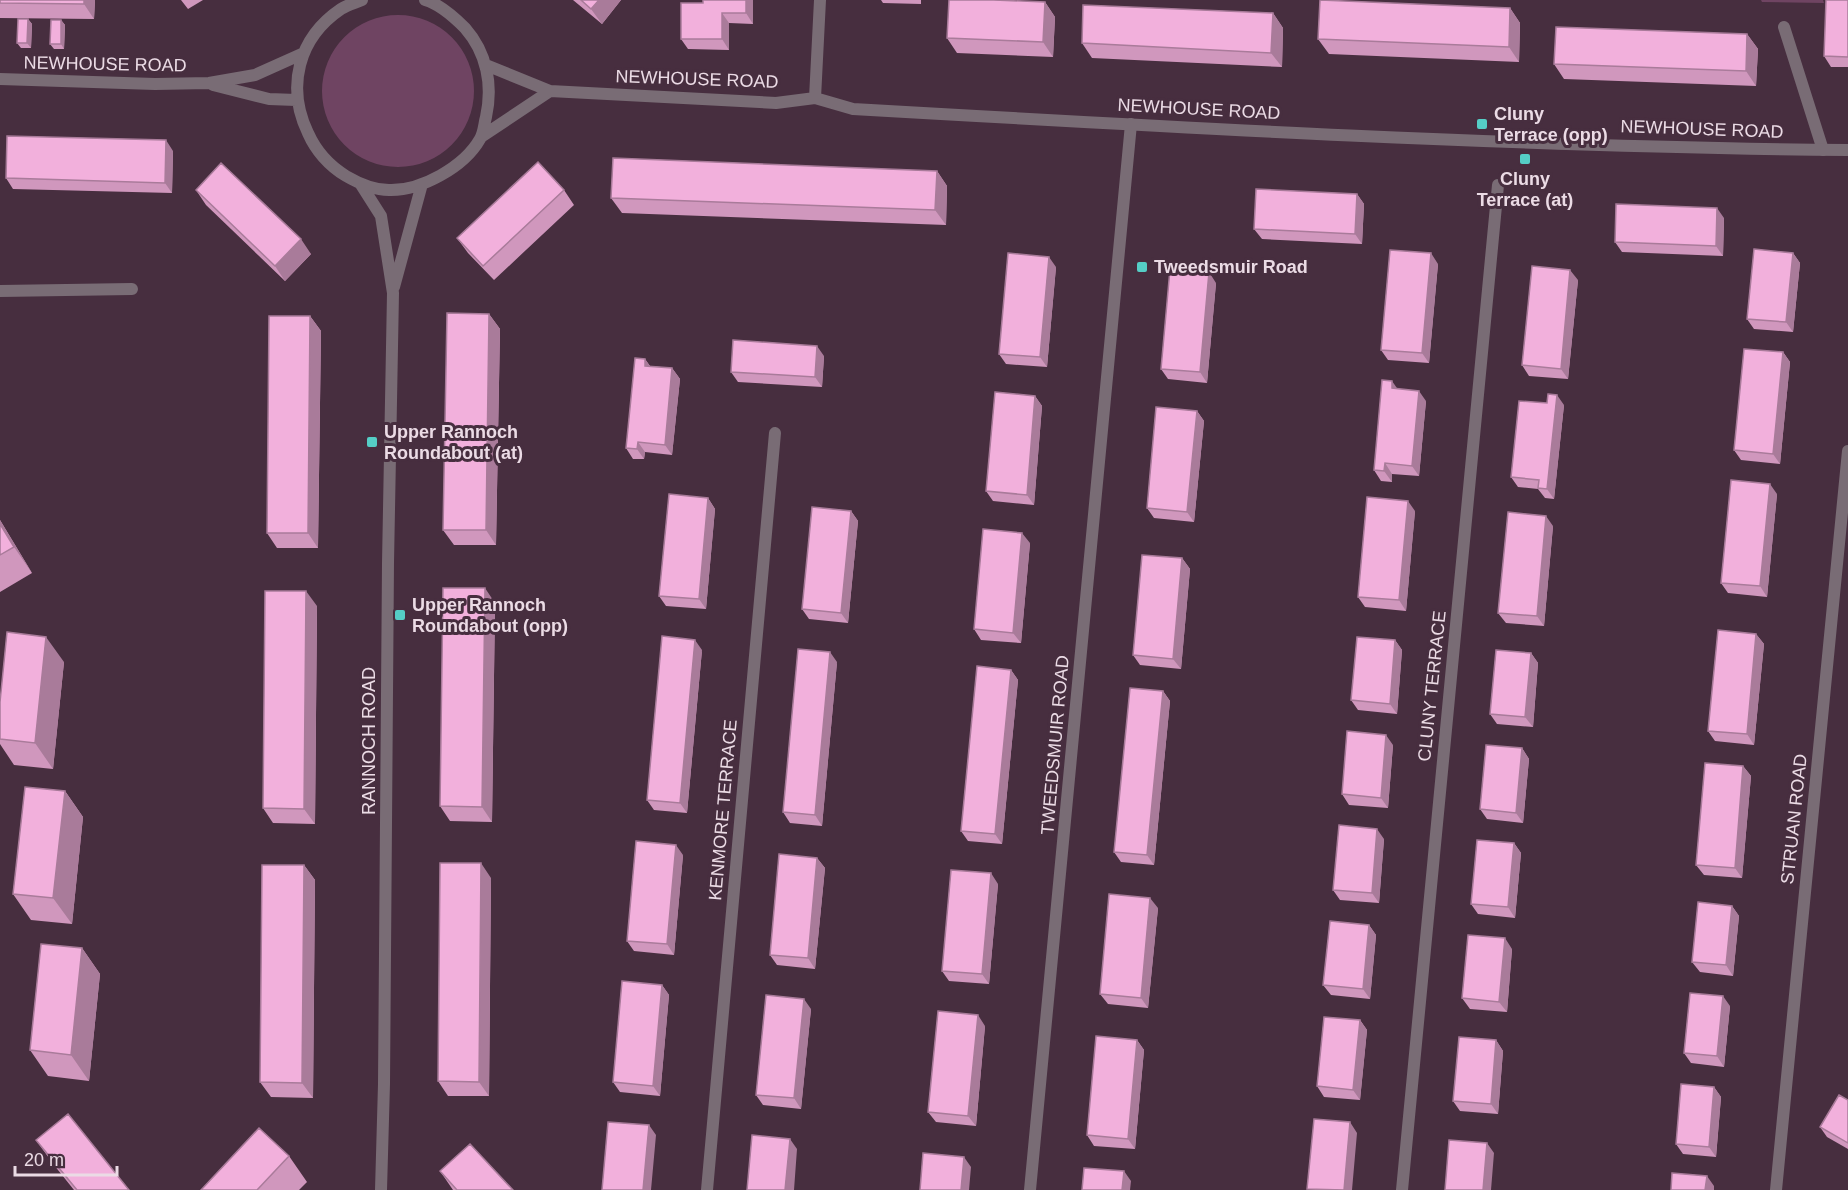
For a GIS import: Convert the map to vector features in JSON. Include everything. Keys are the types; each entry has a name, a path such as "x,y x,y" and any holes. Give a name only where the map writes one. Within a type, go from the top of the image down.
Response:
{"street":[{"path":"362,0 342,8 319,28 304,53 297,76 296,100 315,149 337,170 360,183 388,190 422,184 440,177 473,149 482,137 550,91"},
{"path":"424,0 454,16 474,39 486,65 490,98 482,137"},
{"path":"815,98 820,0"},
{"path":"1784,27 1823,150"},
{"name":"NEWHOUSE ROAD","path":"0,79 209,84 255,75 304,53"},
{"name":"NEWHOUSE ROAD","path":"486,65 550,91 776,103 815,98 852,109 1497,141 1848,150"},
{"name":"NEWHOUSE ROAD","path":"209,84 269,99 296,100"},
{"name":"TWEEDSMUIR ROAD","path":"1030,1190 1131,124"},
{"name":"RANNOCH ROAD","path":"360,183 381,216 393,292 381,1190"},
{"name":"RANNOCH ROAD","path":"393,292 422,184"},
{"name":"CLUNY TERRACE","path":"1402,1190 1498,185"},
{"path":"0,291 132,289"},
{"name":"KENMORE TERRACE","path":"707,1190 775,433"},
{"name":"STRUAN ROAD","path":"1776,1190 1848,451"}],"shaded area":[{"path":"1761,0 1823,0 1824,3 1762,2"},
{"path":"398,15 413,16 427,21 452,37 468,62 473,76 473,106 468,120 452,145 427,161 413,166 398,167 383,166 369,161 344,145 328,120 323,106 322,91 323,76 328,62 344,37 369,21 383,16"}],"building":[{"path":"0,0 84,0 84,4 0,3"},
{"path":"581,0 599,0 591,9"},
{"path":"703,0 746,0 746,13 722,13 722,39 681,39 681,3 703,3"},
{"path":"949,0 1045,2 1043,42 947,38"},
{"path":"1320,0 1510,8 1509,47 1318,39"},
{"path":"1826,0 1848,0 1848,57 1824,56"},
{"path":"1083,5 1273,13 1271,53 1082,43"},
{"path":"18,19 28,19 27,43 17,43"},
{"path":"51,20 61,20 61,44 50,44"},
{"path":"1556,27 1747,34 1746,71 1554,64"},
{"path":"7,136 166,140 165,183 6,178"},
{"path":"613,158 937,171 935,210 611,198"},
{"path":"538,162 564,190 483,266 457,238"},
{"path":"221,163 301,239 275,266 196,190"},
{"path":"1256,189 1357,194 1355,234 1254,229"},
{"path":"1616,204 1717,208 1716,246 1615,242"},
{"path":"1754,249 1793,253 1786,322 1747,319"},
{"path":"1390,250 1431,253 1422,353 1381,350"},
{"path":"1008,253 1049,257 1040,357 999,354"},
{"path":"1532,266 1570,270 1561,369 1522,365"},
{"path":"1170,269 1209,272 1200,372 1161,369"},
{"path":"447,313 489,314 486,530 443,530"},
{"path":"269,316 310,316 308,533 267,533"},
{"path":"733,340 817,346 815,377 731,372"},
{"path":"1744,349 1783,352 1773,454 1734,450"},
{"path":"635,358 645,359 645,366 672,368 665,445 638,442 637,449 626,448"},
{"path":"1382,380 1392,381 1392,388 1419,391 1412,466 1385,463 1384,471 1374,470"},
{"path":"995,392 1035,396 1027,495 986,491"},
{"path":"1548,394 1557,395 1547,489 1538,488 1539,480 1511,477 1519,401 1547,403"},
{"path":"1156,407 1197,411 1187,512 1147,508"},
{"path":"1731,480 1770,484 1760,586 1721,583"},
{"path":"669,494 708,498 699,599 659,596"},
{"path":"1367,497 1408,501 1399,600 1358,597"},
{"path":"812,507 851,511 841,613 802,609"},
{"path":"1508,512 1546,516 1537,616 1498,613"},
{"path":"0,524 14,547 0,555"},
{"path":"983,529 1022,533 1013,633 974,629"},
{"path":"1142,555 1182,558 1173,659 1133,655"},
{"path":"443,588 485,588 482,807 440,806"},
{"path":"265,591 306,591 304,809 263,808"},
{"path":"1718,630 1756,634 1747,734 1708,731"},
{"path":"7,632 46,637 35,743 0,739 0,702"},
{"path":"662,636 695,640 680,803 647,800"},
{"path":"1357,637 1395,640 1390,704 1351,700"},
{"path":"798,649 830,652 815,815 783,812"},
{"path":"1496,650 1531,653 1525,717 1490,714"},
{"path":"977,666 1011,670 995,834 961,831"},
{"path":"1130,688 1163,691 1147,855 1114,852"},
{"path":"1347,731 1386,735 1381,798 1342,794"},
{"path":"1486,745 1522,748 1516,813 1480,809"},
{"path":"1705,763 1743,766 1735,868 1696,865"},
{"path":"25,787 65,791 53,898 13,894"},
{"path":"1339,825 1377,829 1372,893 1333,890"},
{"path":"1477,840 1514,843 1508,907 1471,904"},
{"path":"636,841 676,845 667,944 627,941"},
{"path":"779,854 817,858 808,958 770,955"},
{"path":"440,863 481,863 479,1082 438,1081"},
{"path":"262,865 304,865 302,1083 260,1082"},
{"path":"951,870 991,873 982,974 942,971"},
{"path":"1109,894 1150,898 1141,998 1100,994"},
{"path":"1698,902 1732,906 1726,965 1692,962"},
{"path":"1330,921 1369,925 1363,989 1323,985"},
{"path":"1468,935 1505,938 1499,1002 1462,998"},
{"path":"41,944 82,948 71,1055 30,1050"},
{"path":"622,981 662,985 653,1086 613,1082"},
{"path":"1690,993 1723,996 1717,1056 1684,1053"},
{"path":"766,995 804,999 794,1098 756,1095"},
{"path":"938,1011 978,1015 968,1116 928,1112"},
{"path":"1324,1017 1360,1020 1353,1090 1317,1086"},
{"path":"1096,1036 1137,1040 1128,1139 1087,1135"},
{"path":"1459,1037 1496,1040 1491,1104 1453,1101"},
{"path":"1681,1084 1714,1087 1709,1147 1676,1144"},
{"path":"1839,1095 1848,1100 1848,1143 1820,1127"},
{"path":"68,1114 129,1190 77,1190 36,1140"},
{"path":"1314,1119 1350,1122 1344,1190 1307,1189"},
{"path":"608,1122 649,1125 643,1190 602,1190"},
{"path":"259,1128 289,1156 257,1190 201,1190"},
{"path":"752,1135 790,1139 785,1190 747,1190"},
{"path":"1449,1140 1487,1143 1483,1190 1445,1190"},
{"path":"470,1144 513,1190 457,1190 440,1171"},
{"path":"923,1153 964,1157 961,1190 920,1190"},
{"path":"1084,1168 1124,1171 1122,1190 1082,1190"},
{"path":"1672,1173 1707,1176 1705,1190 1671,1190"}],"place":[{"name":"Cluny Terrace (opp)","path":"1482,124"},
{"name":"Cluny Terrace (at)","path":"1525,159"},
{"name":"Tweedsmuir Road","path":"1142,267"},
{"name":"Upper Rannoch Roundabout (at)","path":"372,442"},
{"name":"Upper Rannoch Roundabout (opp)","path":"400,615"}]}
